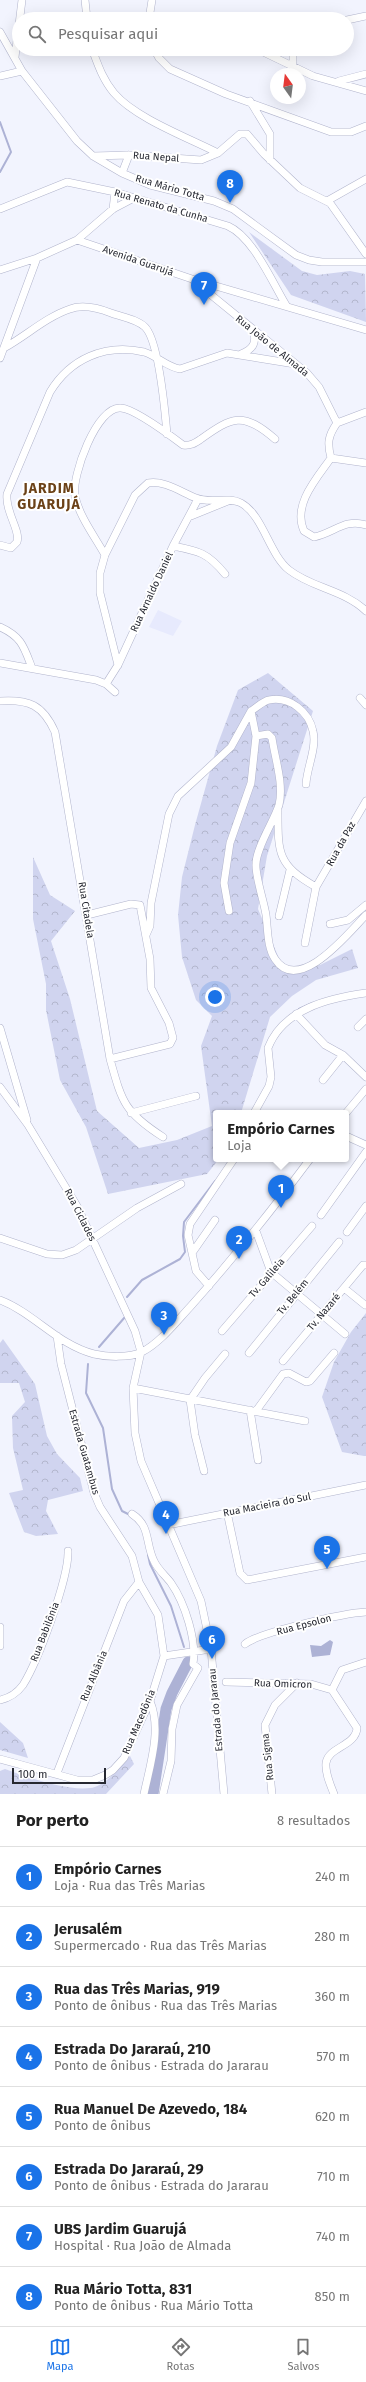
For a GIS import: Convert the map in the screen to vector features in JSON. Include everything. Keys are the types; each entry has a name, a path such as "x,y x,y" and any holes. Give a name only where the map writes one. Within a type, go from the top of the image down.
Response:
{"street":[{"path":"21,12 22,0"},
{"path":"85,0 86,12"},
{"path":"149,12 152,0"},
{"path":"354,19 366,16"},
{"name":"Rua Mário Totta","path":"0,32 12,53"},
{"path":"95,56 102,75 114,93 127,106 218,153 237,136 245,133 249,135 270,160 300,188 326,200 366,254"},
{"path":"158,56 170,69 226,94 250,101 331,132 351,132 366,126"},
{"path":"271,56 313,76 366,91"},
{"path":"293,56 293,67"},
{"name":"Rua Mário Totta","path":"15,58 22,71 77,141 93,156 122,174 150,185 214,201 232,208 296,255 308,260 322,262 366,262"},
{"path":"0,76 22,71"},
{"path":"338,82 366,74"},
{"path":"250,101 270,134 270,160"},
{"name":"Rua Nepal","path":"93,156 129,155 201,160 218,153"},
{"path":"122,174 129,155"},
{"path":"326,200 366,178"},
{"name":"Rua Renato da Cunha","path":"0,209 65,182 115,192 236,230 246,240 286,305"},
{"path":"113,209 115,192"},
{"path":"0,270 38,258 77,240 113,209 134,198"},
{"name":"Avenida Guarujá","path":"77,240 192,279 286,305 366,330"},
{"path":"0,358 38,258"},
{"name":"Rua João de Almada","path":"192,279 212,297 307,373 319,387 337,424"},
{"path":"212,297 218,286"},
{"path":"4,348 21,339 60,312 84,306 100,309 145,326 154,341 167,434"},
{"path":"241,354 249,351 254,345 256,337 253,329"},
{"path":"0,545 11,548 17,542 18,535 7,509 8,494 50,392 58,379 80,359 104,351 117,349 143,352 180,369 218,355 241,354 295,364"},
{"path":"105,555 81,512 75,497 74,485 85,452 99,421 106,412 121,408 184,445 190,445 226,422 235,420 258,427 275,439"},
{"path":"366,412 337,424 330,434 328,442 331,458 308,491 302,518 304,531 314,537 341,525 353,522 366,525"},
{"path":"331,458 366,463"},
{"path":"118,665 98,585 105,555 135,495 142,486 153,482 162,484 198,499 230,500 242,504 247,508 287,569 296,575 347,596 366,611"},
{"name":"Rua Arnaldo Daniel","path":"106,684 118,665 173,546 198,499"},
{"path":"190,516 230,500"},
{"path":"173,546 202,552 213,560 225,574"},
{"path":"0,627 17,636 22,643 32,668"},
{"path":"0,663 96,680 106,684 115,692"},
{"path":"360,698 366,705"},
{"path":"146,935 150,926 151,903 169,814 178,796 231,747 251,711 268,700 283,699 302,709 313,732 311,763 306,784"},
{"name":"Rua Citadela","path":"0,701 24,701 38,708 48,717 55,732 87,915 110,1059 119,1091 130,1113 163,1137"},
{"path":"229,911 224,884 230,843 251,783 256,736 251,711"},
{"path":"256,736 268,734 272,738 281,791 278,805 256,864 264,900 268,942 275,960 285,968 303,970 322,959 366,915"},
{"name":"Rua da Paz","path":"305,943 316,887 366,801"},
{"path":"278,805 279,847 290,870 316,887"},
{"path":"279,916 290,870"},
{"path":"87,915 138,904 142,908 151,988 166,1014 172,1033 172,1041 166,1046 110,1059"},
{"path":"330,924 348,920 366,905"},
{"path":"256,1110 269,1086 271,1077 268,1048 269,1044 296,1014 309,1006 366,992"},
{"path":"296,1014 325,1044 343,1055 366,1077"},
{"path":"358,1027 366,1019"},
{"path":"0,1028 20,1091 28,1124"},
{"path":"324,1080 343,1055"},
{"name":"Rua Ciclades","path":"0,1087 28,1124 77,1206 134,1331 141,1352"},
{"path":"348,1110 366,1089"},
{"path":"130,1113 196,1096"},
{"path":"349,1137 366,1145"},
{"path":"321,1215 366,1152"},
{"path":"209,1286 196,1271 188,1236 190,1224 232,1162"},
{"path":"0,1300 26,1312 57,1336 93,1353 123,1355 141,1352 164,1336 209,1286 256,1231 308,1162"},
{"path":"0,1238 47,1254 62,1254 76,1250 149,1201 181,1184"},
{"path":"347,1232 366,1206"},
{"path":"192,1253 215,1220"},
{"name":"Tv. Galileia","path":"222,1331 312,1226"},
{"path":"256,1231 271,1272 345,1334"},
{"name":"Tv. Belém","path":"249,1353 339,1242"},
{"name":"Tv. Nazaré","path":"283,1361 363,1265 366,1265"},
{"path":"344,1288 365,1305"},
{"name":"Estrada Guatambus","path":"57,1336 60,1364 94,1493 100,1507 132,1556 140,1582"},
{"name":"Estrada do Jararau","path":"141,1352 134,1388 132,1413 141,1461 196,1589 211,1649 224,1794"},
{"path":"258,1460 253,1410 282,1374 289,1373 304,1382 310,1381 334,1353"},
{"path":"204,1471 195,1435 190,1400 205,1378 226,1354"},
{"path":"134,1388 305,1421"},
{"name":"Rua Macieira do Sul","path":"168,1525 366,1485"},
{"path":"227,1512 240,1574 247,1580 366,1557"},
{"path":"132,1514 144,1524 154,1560 180,1599 191,1630 193,1664 198,1668 175,1711 170,1761 163,1794"},
{"name":"Rua Babilônia","path":"0,1700 17,1692 31,1668 54,1610 69,1563 68,1552"},
{"name":"Rua Macedônia","path":"0,1759 85,1781 105,1775 113,1770 129,1748 150,1701 164,1656 158,1615 140,1582"},
{"name":"Rua Albânia","path":"56,1773 124,1601 140,1582"},
{"name":"Rua Epsolon","path":"245,1644 302,1624 333,1616 366,1612"},
{"path":"0,1627 0,1646"},
{"path":"164,1656 211,1649"},
{"path":"334,1794 327,1775 327,1759 332,1753 348,1742 355,1734 357,1728 332,1690 342,1670 366,1662"},
{"name":"Rua Omicron","path":"226,1682 296,1683 325,1686 332,1690"},
{"name":"Rua Sigma","path":"272,1794 265,1725 275,1705 296,1683"},
{"path":"144,1794 150,1769 155,1726 155,1714 150,1701"}],"shaded area":[{"path":"158,610 182,621 173,636 149,627"},
{"path":"330,1640 333,1642 330,1655 312,1657 310,1645 321,1646"}],"green space":[{"path":"249,232 302,271 317,275 350,271 365,274 366,322 291,295"},
{"path":"268,673 313,711 267,856 258,909 284,970 320,965 352,949 358,968 316,980 292,996 270,1017 242,1110 213,1110 213,1162 217,1162 207,1174 108,1194 86,1127 60,1080 46,1010 46,984 33,919 33,857 50,895 75,911 51,941 70,999 97,1111 139,1148 177,1140 212,1126 201,1046 212,1016 196,1000 182,957 178,915 182,877 195,825 217,746 238,690"},
{"path":"366,1313 366,1456 364,1456 342,1452 322,1397 334,1362 351,1332"},
{"path":"3,1339 35,1384 47,1436 57,1454 80,1478 83,1491 48,1500 46,1511 58,1534 36,1536 24,1532 9,1493 23,1490 13,1448 12,1416 25,1402 19,1383 0,1383 0,1343"},
{"path":"0,1722 23,1743 28,1758 0,1750"},
{"path":"130,1756 134,1764 106,1794 0,1794 0,1771 5,1769 58,1785 90,1788 96,1787 107,1780"}],"waterway":[{"path":"0,122 11,152 0,172"},
{"path":"299,1009 313,1003"},
{"path":"127,1297 142,1280 180,1259 185,1252 183,1236 184,1222 215,1181"},
{"path":"99,1347 125,1317"},
{"path":"88,1364 86,1393 103,1428 112,1489 122,1511 130,1515"},
{"path":"148,1555 150,1564 171,1606 184,1647"},
{"path":"153,1794 166,1709 172,1693 188,1662"}],"place":[{"name":"Rua Mário Totta, 831","path":"230,203"},
{"name":"UBS Jardim Guarujá","path":"204,305"},
{"name":"Empório Carnes","path":"281,1208"},
{"name":"Jerusalém","path":"239,1259"},
{"name":"Rua das Três Marias, 919","path":"164,1335"},
{"name":"Estrada Do Jararaú, 210","path":"166,1534"},
{"name":"Rua Manuel De Azevedo, 184","path":"327,1569"},
{"name":"Estrada Do Jararaú, 29","path":"212,1659"}],"district":[{"name":"JARDIM GUARUJÁ","path":"49,496"}]}
